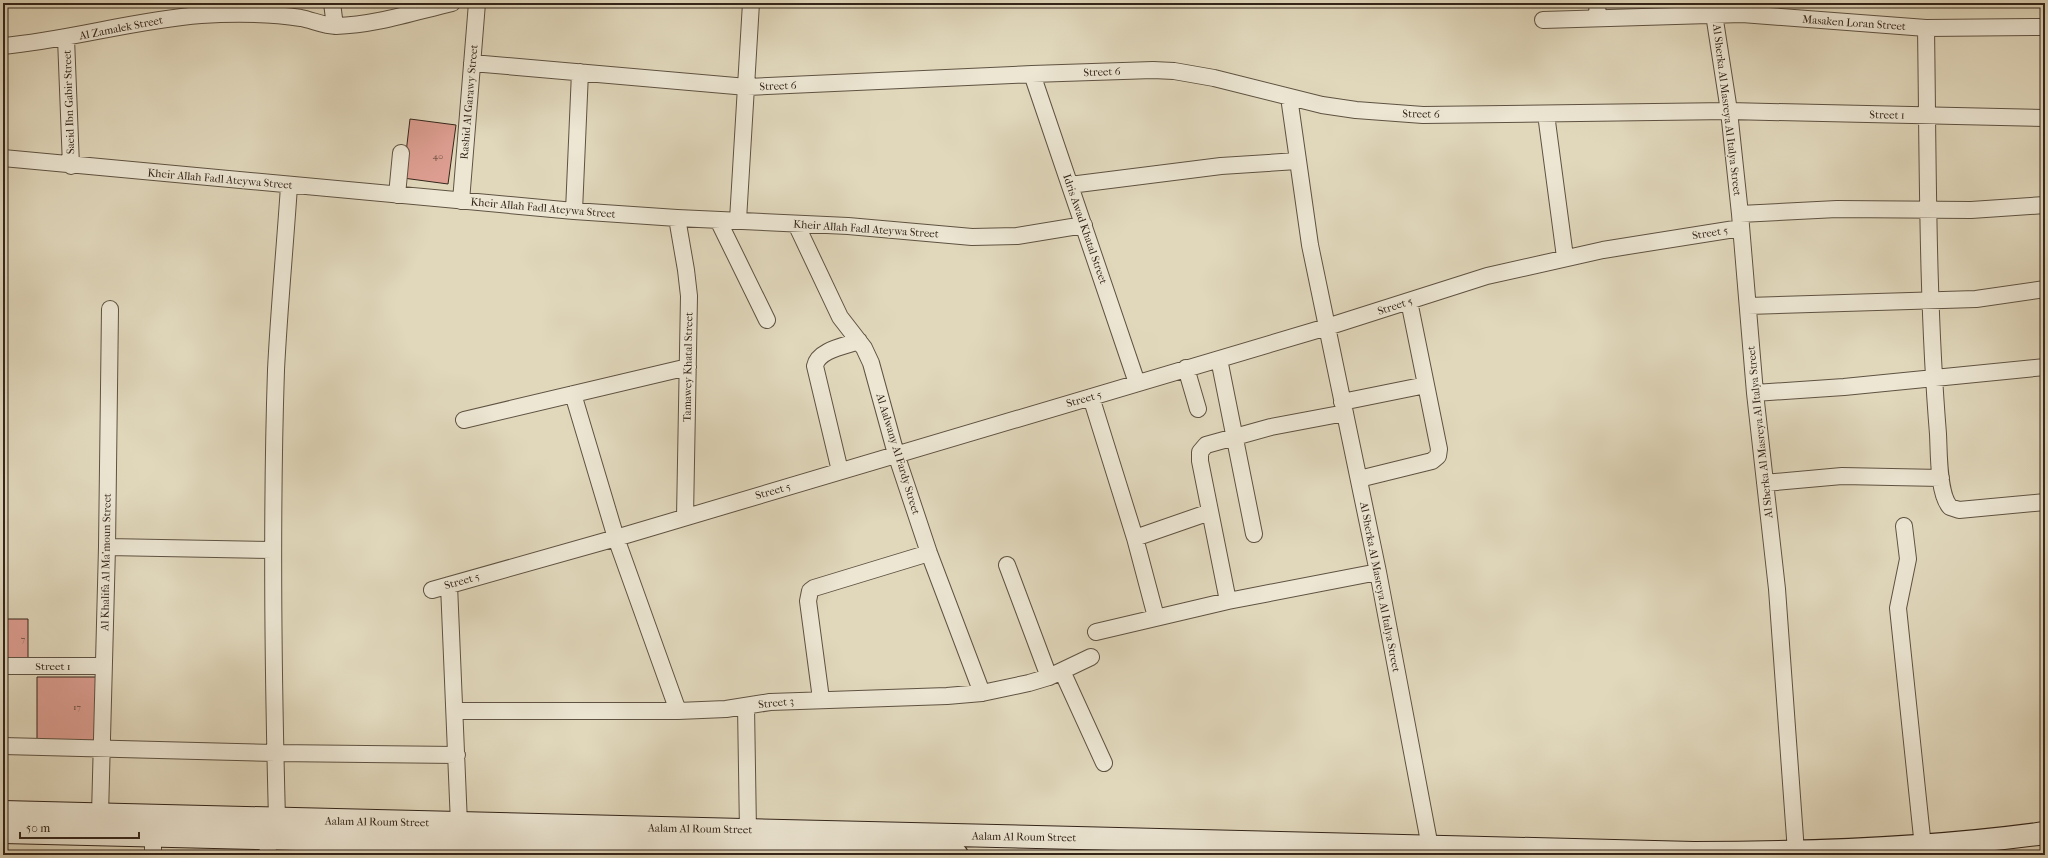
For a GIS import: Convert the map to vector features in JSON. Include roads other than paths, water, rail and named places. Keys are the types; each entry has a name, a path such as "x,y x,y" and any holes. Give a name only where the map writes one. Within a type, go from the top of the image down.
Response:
{"street":[{"path":"332,3 335,26"},
{"name":"Al Zamalek Street","path":"3,46 66,38 160,20 200,9 242,14 274,15 300,18 335,26 384,19 452,3"},
{"name":"Rashid Al Garawy Street","path":"461,201 477,3"},
{"path":"738,220 751,3"},
{"name":"Masaken Loran Street","path":"1543,20 1598,10 1714,14 1742,8 1926,28 2045,27"},
{"name":"Al Sherka Al Masreya Al Italya Street","path":"1714,14 1728,111 1741,221 1755,392 1781,633 1796,852"},
{"path":"1926,28 1928,210 1933,378 1941,478 1946,504 1959,510 2045,502"},
{"name":"Saeid Ibn Gabir Street","path":"66,38 71,166"},
{"name":"Street 6","path":"472,63 747,87 1153,70 1174,71 1214,78 1289,97 1356,110 1389,114 1546,114 1650,111 1728,111"},
{"path":"574,211 580,72"},
{"name":"Idris Awad Khatal Street","path":"1032,74 1138,383"},
{"name":"Al Sherka Al Masreya Al Italya Street","path":"1289,97 1310,245 1378,572 1430,847"},
{"name":"Street 1","path":"1728,111 2045,118"},
{"path":"1546,114 1566,257"},
{"path":"397,195 401,153"},
{"name":"Kheir Allah Fadl Ateywa Street","path":"3,158 71,166 289,186 574,211 677,218 738,220 995,237 1017,236 1084,225"},
{"path":"1070,185 1183,170 1297,160"},
{"path":"277,820 273,550 276,368 289,186"},
{"name":"Street 5","path":"432,590 616,538 1327,327 1410,302 1487,276 1566,257 1741,221 1837,209 1971,210 2045,205"},
{"name":"Tamawey Khatal Street","path":"677,218 689,296 686,516"},
{"path":"718,220 767,320"},
{"name":"Al Aalwany Al Fardy Street","path":"796,224 840,317 859,341 871,363 896,454 929,553 982,693"},
{"path":"1748,306 1976,299 2045,289"},
{"path":"1358,479 1436,459 1439,449 1410,302"},
{"name":"Al Khalifa Al Ma'moun Street","path":"100,815 107,547 110,309"},
{"path":"840,471 815,366 816,361 822,354 859,341"},
{"path":"1219,359 1254,534"},
{"path":"464,420 688,367"},
{"path":"1755,392 1844,387 2045,367"},
{"path":"1186,368 1198,409"},
{"path":"1228,601 1200,461 1200,452 1206,445 1426,385"},
{"path":"573,394 616,538 678,711"},
{"path":"1091,397 1134,538 1156,617"},
{"path":"1764,483 1842,476 1941,478"},
{"path":"1134,538 1210,512"},
{"path":"1904,526 1908,559 1898,608 1923,847"},
{"path":"107,547 273,550"},
{"path":"821,699 808,601 810,591 814,588 929,553"},
{"path":"1007,565 1055,674 1104,763"},
{"path":"1096,632 1228,601 1378,572"},
{"path":"449,585 460,824"},
{"name":"Street 3","path":"455,711 678,711 746,706 770,702 821,699 947,696 1006,689 1055,674 1091,657"},
{"name":"Street 1","path":"3,666 104,666"},
{"path":"746,706 748,831"},
{"path":"3,746 275,753 457,755"},
{"name":"Aalam Al Roum Street","path":"3,812 277,820 383,831 490,849 828,853 948,845"},
{"name":"Aalam Al Roum Street","path":"3,832 153,845 357,848 383,831 460,824 748,831 948,845 1430,847 1686,853 1796,852 1923,847 2021,846 2045,833"},
{"name":"Aalam Al Roum Street","path":"948,845 957,855"}]}
